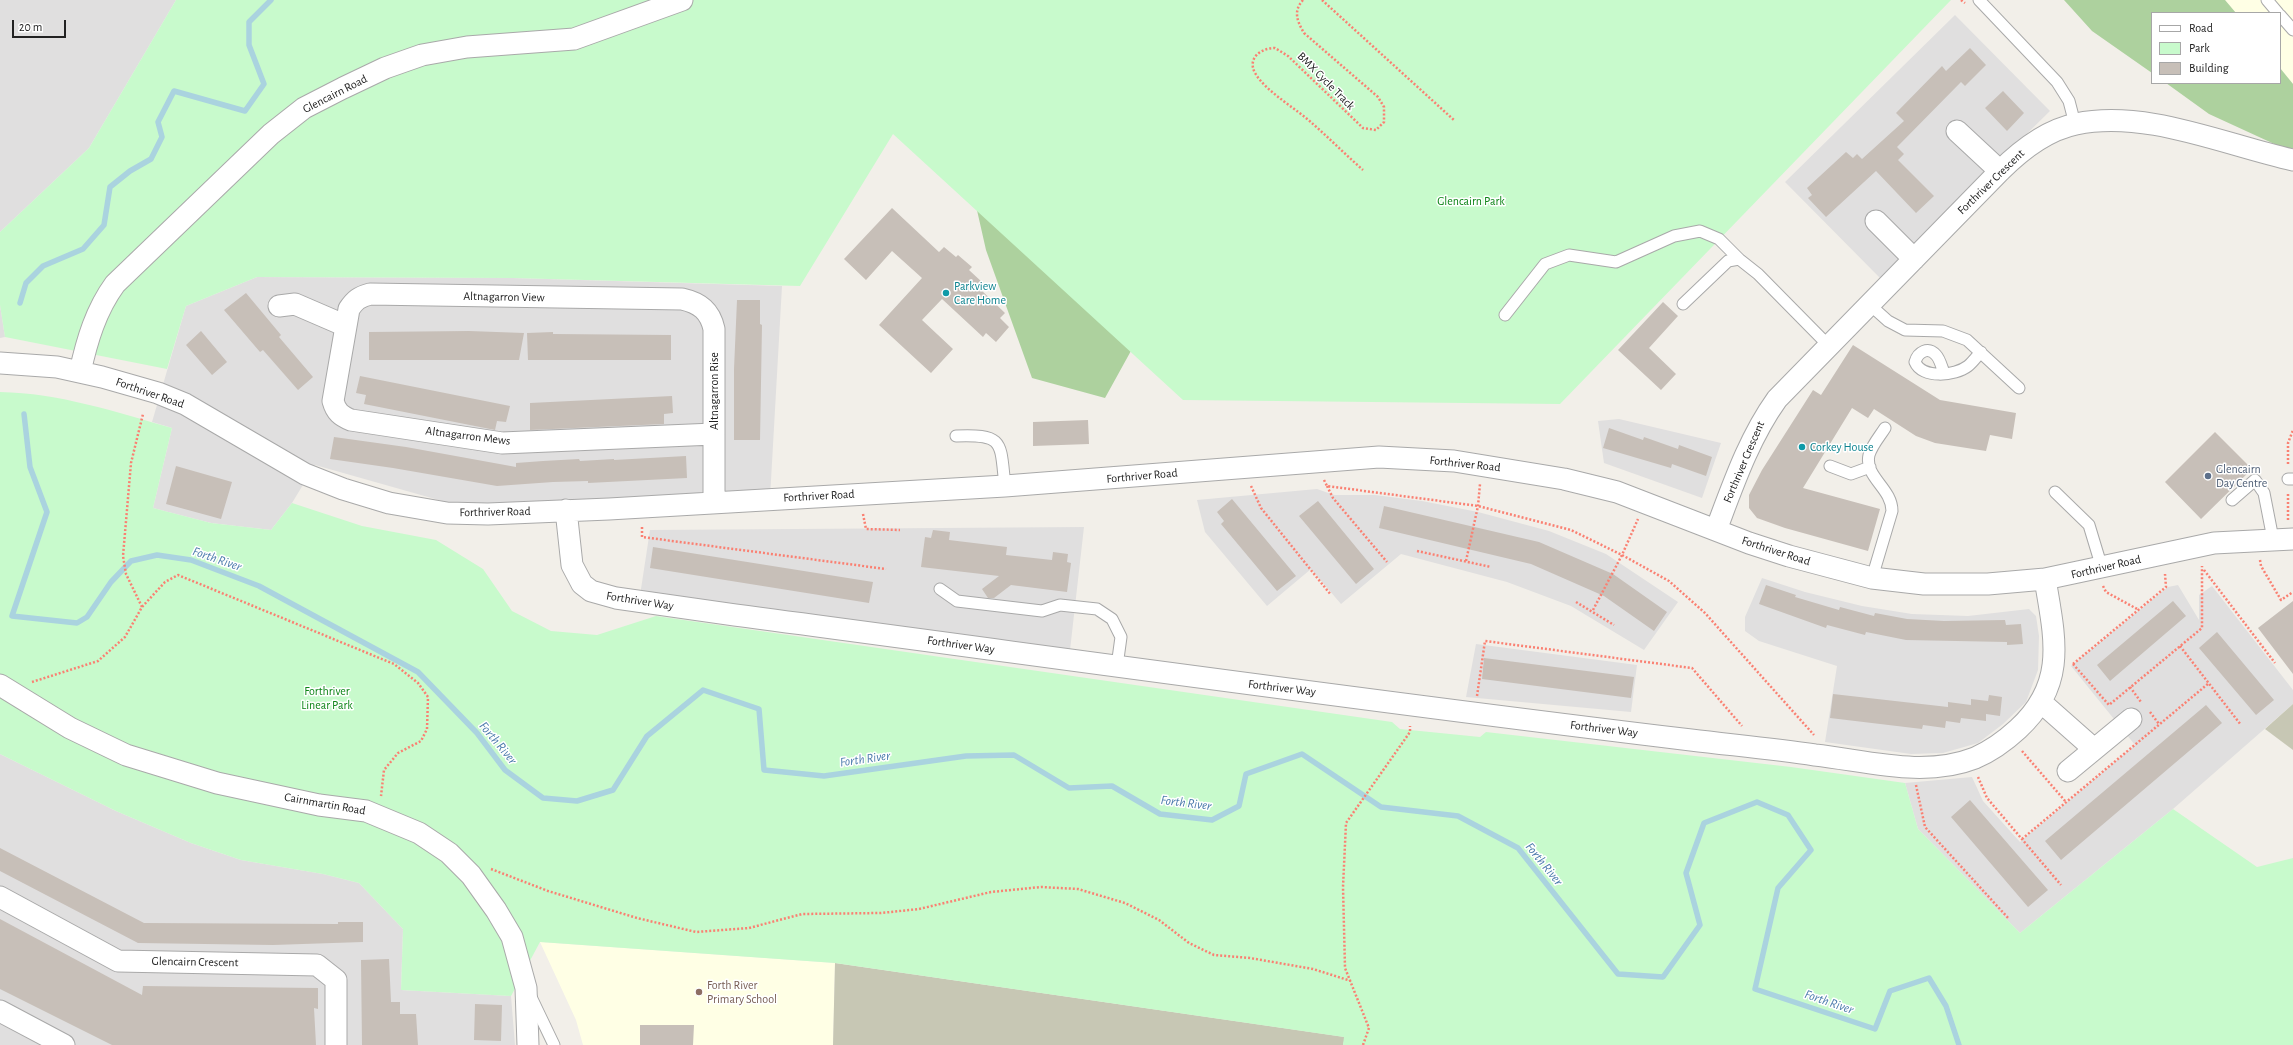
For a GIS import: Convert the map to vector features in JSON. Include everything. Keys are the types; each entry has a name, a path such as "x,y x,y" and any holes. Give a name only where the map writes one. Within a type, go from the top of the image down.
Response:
{"street":[{"name":"Glencairn Road","path":"80,372 92,329 103,301 115,284 271,134 304,108 385,68 422,55 467,47 574,39 682,0"},
{"name":"Forthriver Crescent","path":"1716,530 1762,419 1786,388 2000,171 2028,146 2075,124 2100,120 2142,121 2293,160"},
{"path":"1958,131 2000,171"},
{"path":"1876,221 1914,259"},
{"name":"Altnagarron View","path":"346,326 349,309 354,301 361,296 370,294 682,299"},
{"name":"Altnagarron Rise","path":"682,299 700,306 708,312 714,329 714,501"},
{"path":"279,306 295,304 346,326"},
{"name":"Altnagarron Mews","path":"346,326 333,401 335,409 342,416 351,420 502,443 714,434"},
{"name":"Forthriver Road","path":"0,363 57,367 158,393 185,404 305,474 342,489 389,503 447,513 488,514 1005,486 1379,457 1454,461 1564,478 1616,492 1645,502 1716,530 1789,556 1872,578 1924,584 1960,585 2016,583 2098,569 2163,553 2195,547 2274,539"},
{"name":"Forthriver Way","path":"566,510 572,564 575,574 591,591 602,596 734,616 1117,666 1826,756 1891,766 1912,767 1943,766 1972,759 1989,752 2010,736 2032,716 2042,703 2053,667 2052,616 2045,579"},
{"name":"Cairnmartin Road","path":"0,685 70,728 126,755 217,783 319,805 366,810 419,833 449,853 471,875 496,910 512,937 526,988 528,1045"},
{"path":"2042,703 2094,749"},
{"path":"2068,771 2130,719"},
{"name":"Glencairn Crescent","path":"0,897 118,960 317,965 336,980 336,1045"},
{"path":"0,1011 64,1045"}],"lane":[{"path":"2267,0 2277,12"},
{"path":"1985,2 2057,82 2069,101 2075,124"},
{"path":"2281,16 2293,30"},
{"path":"1505,315 1545,264 1569,255 1616,262 1674,236 1700,231 1719,239 1739,259 1758,274 1828,346"},
{"path":"1683,304 1728,261 1739,259"},
{"path":"1869,304 1896,326 1905,330 1942,331 1967,340 2019,388"},
{"path":"1944,373 1967,366 1981,352"},
{"path":"1872,578 1892,511 1892,503 1889,495 1870,467 1869,455 1885,428"},
{"path":"956,436 988,436 995,441 1000,448 1005,486"},
{"path":"1830,466 1851,474 1870,467"},
{"path":"2232,500 2255,480 2264,493 2274,539"},
{"path":"2055,492 2090,525 2098,569"},
{"path":"940,589 957,601 1042,611 1060,605 1097,609 1112,619 1121,637 1117,666"},
{"path":"526,988 554,1045"}],"path":[{"name":"BMX Cycle Track","path":"1303,0 1296,12 1299,25 1304,33 1378,97 1384,107 1384,122 1376,130 1363,128 1288,56 1275,48 1261,50 1257,54 1254,58 1255,72 1263,83 1313,124 1363,170"},
{"path":"1322,0 1455,121"},
{"path":"142,607 126,574 123,556 131,463 143,414"},
{"path":"1314,461 1333,498 1387,562"},
{"path":"1242,467 1261,508 1331,595"},
{"path":"1326,486 1478,506 1571,530 1622,555 1669,581 1705,613 1812,731 1826,756"},
{"path":"860,494 866,529 900,530"},
{"path":"1593,610 1622,555 1645,502"},
{"path":"641,506 642,537 886,568"},
{"path":"1466,561 1478,506"},
{"path":"2274,539 2261,566 2281,600 2293,592"},
{"path":"2195,547 2204,569 2275,663"},
{"path":"1418,551 1491,567"},
{"path":"2053,667 2073,664 2166,587 2163,553"},
{"path":"2098,569 2106,592 2139,610"},
{"path":"2073,664 2109,705 2202,628 2201,591 2204,569"},
{"path":"25,684 98,661 125,637 142,607 165,582 178,575 394,664 418,683 428,697 427,729 421,741 398,753 384,770 380,791 381,800"},
{"path":"1576,602 1593,610 1614,625"},
{"path":"1475,712 1485,641 1692,668 1743,726 1750,747"},
{"path":"2180,646 2241,725"},
{"path":"2022,839 2209,682"},
{"path":"1363,1045 1369,1028 1345,968 1343,887 1346,823 1410,732 1410,726"},
{"path":"2010,736 2066,802"},
{"path":"1972,759 1987,798 2061,886"},
{"path":"1912,767 1925,827 2009,919"},
{"path":"487,870 491,869 548,891 637,918 696,932 749,928 802,914 881,913 919,909 998,891 1040,887 1078,889 1125,904 1160,920 1189,943 1214,955 1250,958 1313,968 1351,981"}],"shaded area":[{"path":"0,0 176,0 89,148 0,232"},
{"path":"2225,0 2293,0 2293,84 2281,69 2281,12 2235,12"},
{"path":"1955,15 2050,111 1880,278 1785,182"},
{"path":"257,277 513,278 782,286 770,498 488,514 315,465 292,503 271,530 211,523 153,508 172,428 152,422 186,306"},
{"path":"0,305 5,337 0,338"},
{"path":"1619,419 1721,443 1702,498 1604,463 1598,421"},
{"path":"1317,489 1334,495 1375,495 1422,501 1478,512 1549,531 1606,554 1678,602 1644,650 1571,606 1507,582 1401,554 1341,604 1311,569 1267,606 1205,532 1197,500"},
{"path":"1084,527 1069,659 639,602 650,530"},
{"path":"1762,578 1805,592 1862,606 1912,614 1968,616 2029,609 2036,616 2039,636 2038,670 2026,702 2003,724 1978,743 1943,753 1911,754 1825,742 1837,666 1759,641 1745,631 1745,617"},
{"path":"2178,585 2199,620 2199,595 2212,586 2293,690 2293,704 2173,809 2020,933 1918,829 1905,783 1972,777 1983,801 2020,842 2135,745 2071,666 2168,587"},
{"path":"1476,644 1637,665 1631,712 1466,697"},
{"path":"2293,704 2293,750 2265,729"},
{"path":"0,754 116,811 191,843 241,860 323,874 359,883 403,929 401,990 511,996 515,1045 0,1045"},
{"name":"Forth River Primary School","path":"540,942 835,963 833,1045 583,1045 576,1020"},
{"path":"835,963 1345,1037 1343,1045 833,1045"}],"green space":[{"name":"Glencairn Park","path":"176,0 1951,0 1560,404 1183,400 893,134 800,286 513,278 257,277 186,306 167,369 5,337 0,305 0,232 89,148"},
{"path":"2064,0 2225,0 2235,12 2151,12 2151,72 2092,31"},
{"path":"2281,69 2293,84 2293,148 2283,148 2209,114 2167,84 2281,84"},
{"path":"955,113 1148,320 1105,398 1032,378 986,250"},
{"name":"Forthriver Linear Park","path":"0,392 44,396 87,404 172,428 153,508 211,523 271,530 292,503 362,526 436,540 483,569 512,611 551,631 597,635 656,616 1392,722 1400,729 1480,737 1486,732 1791,767 1905,783 1918,829 2020,933 2173,809 2257,867 2293,858 2293,1045 1343,1045 1344,1037 835,963 540,942 511,996 401,990 403,929 359,883 323,874 241,860 191,843 116,811 0,754"}],"building":[{"path":"1970,48 1986,65 1965,86 1961,82 1897,147 1904,154 1898,160 1934,196 1916,213 1876,171 1826,217 1808,198 1812,195 1807,188 1846,152 1853,158 1857,154 1862,159 1904,121 1896,113 1942,66 1946,71"},
{"path":"2003,91 2024,113 2007,131 1985,108"},
{"name":"Parkview Care Home","path":"892,208 939,252 944,247 956,257 958,255 972,267 969,270 983,283 979,288 1005,313 1000,318 1009,327 996,342 986,333 983,337 942,299 922,320 953,349 931,373 879,325 922,278 892,251 866,280 844,259"},
{"path":"246,293 281,335 279,337 313,377 298,390 263,350 260,352 224,310"},
{"path":"737,300 760,300 760,324 762,325 760,440 734,440 734,369"},
{"path":"1663,302 1678,316 1649,348 1676,374 1661,390 1618,350"},
{"path":"201,331 227,362 212,375 186,345"},
{"path":"469,331 524,333 519,360 369,360 369,332"},
{"path":"553,332 553,334 671,335 671,360 528,360 527,333"},
{"name":"Corkey House","path":"1853,345 1940,400 2016,413 2012,439 1990,435 1986,451 1935,443 1916,436 1874,409 1868,418 1852,408 1803,488 1880,509 1868,551 1785,528 1757,518 1749,508 1749,495 1762,470 1813,390 1821,395"},
{"path":"360,376 510,406 506,422 497,421 495,430 364,404 366,395 356,393"},
{"path":"672,396 673,413 664,414 664,424 530,430 530,403"},
{"path":"1088,420 1089,444 1033,446 1033,422"},
{"path":"1609,428 1643,440 1644,437 1678,449 1679,445 1712,457 1706,476 1672,464 1671,468 1603,448"},
{"name":"Glencairn Day Centre","path":"2215,432 2252,469 2201,519 2165,482"},
{"path":"334,437 406,447 516,467 516,463 543,461 579,459 580,461 614,460 686,456 687,478 588,483 588,481 553,482 497,486 330,459"},
{"path":"176,466 232,482 221,519 166,504"},
{"path":"1232,499 1296,576 1277,591 1221,524 1224,521 1217,512"},
{"path":"1318,501 1374,569 1356,584 1299,516"},
{"path":"1384,506 1539,542 1613,574 1667,612 1654,631 1604,596 1531,564 1379,528"},
{"path":"933,530 950,532 949,540 1007,547 1006,555 1052,560 1053,552 1068,554 1067,562 1071,563 1067,592 1011,585 994,598 988,598 982,589 999,576 921,567 925,537 931,538"},
{"path":"653,547 873,582 869,603 650,568"},
{"path":"1766,585 1796,595 1795,597 1839,610 1840,607 1874,616 1875,613 1907,619 1944,621 2005,620 2006,625 2021,624 2023,644 2007,645 2007,642 1906,640 1866,632 1865,635 1827,625 1826,628 1759,604"},
{"path":"2173,601 2186,616 2110,681 2097,665"},
{"path":"2293,601 2293,674 2258,628"},
{"path":"2217,632 2274,700 2256,715 2199,648"},
{"path":"1484,658 1634,677 1631,698 1482,679"},
{"path":"1833,694 1948,707 1948,702 1971,705 1971,699 1988,701 1989,695 2002,697 2000,716 1986,714 1986,721 1961,718 1960,723 1946,721 1945,728 1923,725 1922,729 1830,718"},
{"path":"2206,705 2222,723 2061,860 2045,841"},
{"path":"1970,800 2048,890 2028,907 1951,817"},
{"path":"0,848 144,923 338,924 338,922 363,922 363,942 273,945 138,943 0,871"},
{"path":"0,919 142,995 143,986 318,988 318,1009 314,1008 316,1045 112,1045 0,989"},
{"path":"389,959 391,1002 400,1002 400,1014 416,1014 418,1045 362,1045 361,960"},
{"path":"475,1004 502,1005 501,1041 474,1040"},
{"path":"640,1025 694,1025 693,1045 640,1045"}],"waterway":[{"path":"20,303 26,283 43,266 83,249 104,225 110,187 130,171 151,159 162,137 158,122 174,91 245,111 264,84 249,45 249,22 271,0"},
{"name":"Forth River","path":"24,414 30,467 47,512 12,616 77,623 87,617 111,582 131,561 157,555 191,560 259,586 418,672 477,733 505,770 543,798 577,801 613,790 647,736 703,690 759,709 764,770 824,776 966,756 1014,755 1069,788 1112,786 1160,814 1212,820 1239,806 1246,774 1302,754 1381,807 1458,816 1518,848 1618,974 1663,977 1700,925 1686,873 1704,823 1757,802 1788,815 1811,850 1778,888 1755,989 1875,1029 1890,991 1929,978 1946,1006 1959,1045"}],"place":[{"name":"Parkview Care Home","path":"946,293"},
{"name":"Corkey House","path":"1802,447"},
{"name":"Glencairn Day Centre","path":"2208,476"},
{"name":"Forth River Primary School","path":"699,992"}]}
